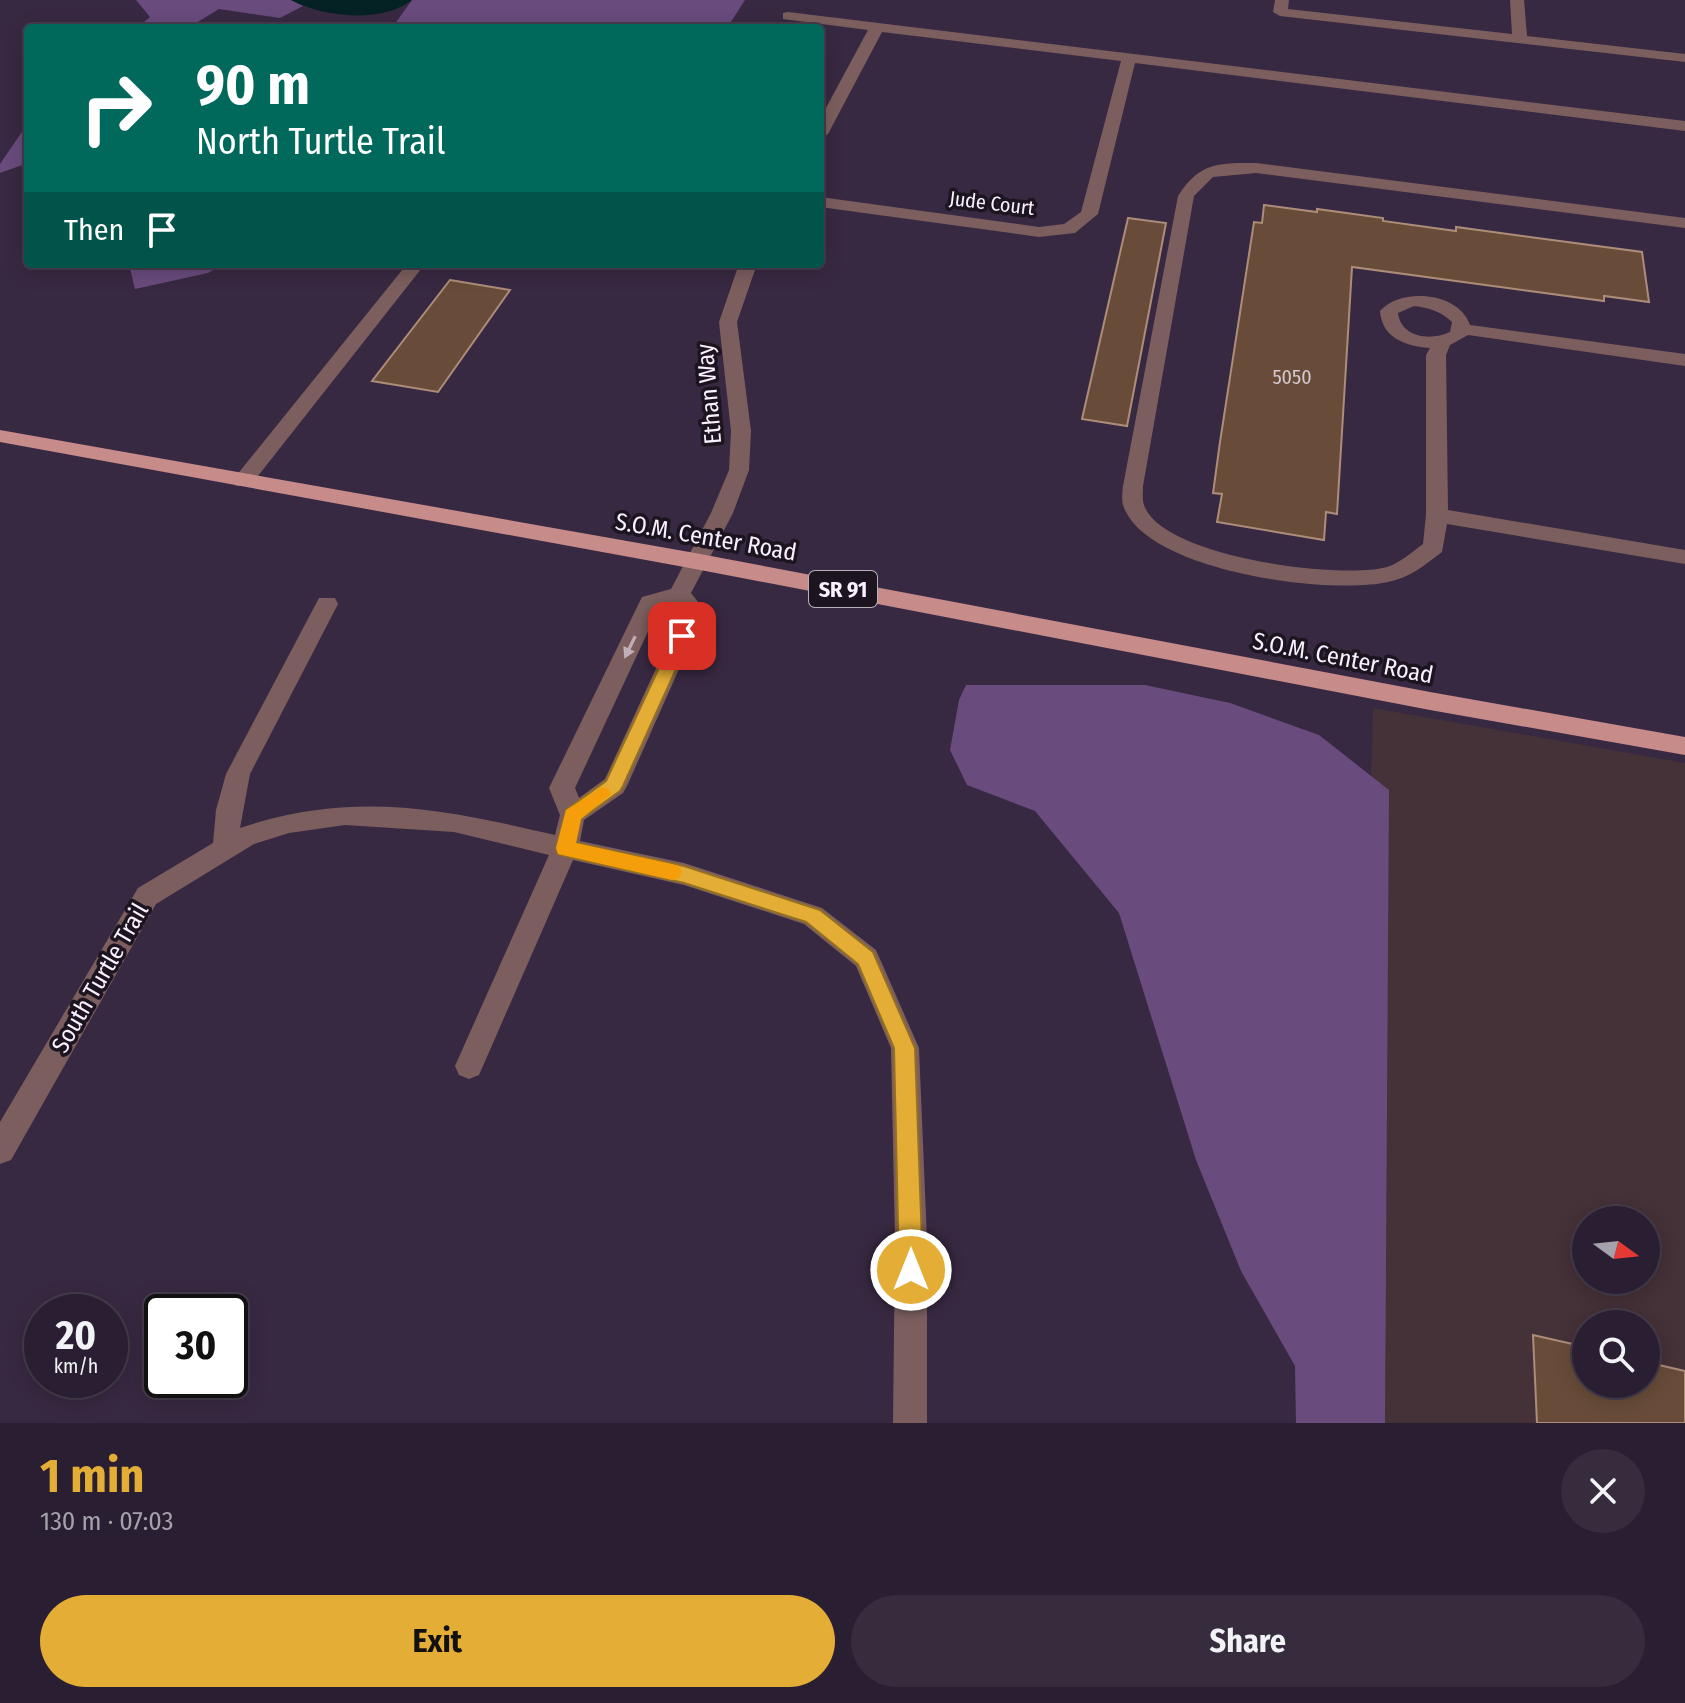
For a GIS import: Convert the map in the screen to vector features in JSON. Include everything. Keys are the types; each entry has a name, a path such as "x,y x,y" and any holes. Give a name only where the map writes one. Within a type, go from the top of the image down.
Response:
{"main road":[{"name":"S.O.M. Center Road","path":"0,436 695,561 1430,701 1685,746"}],"street":[{"path":"1282,0 1280,12 1685,58"},
{"path":"1517,0 1520,39"},
{"path":"788,16 1685,126"},
{"path":"824,126 877,27"},
{"name":"Jude Court","path":"824,203 1039,232 1069,229 1089,214 1129,58"},
{"path":"1442,342 1436,355 1437,515 1434,547 1390,574 1316,579 1191,552 1148,525 1133,507 1133,486 1186,196 1194,180 1208,170 1256,168 1685,223"},
{"path":"243,481 413,268"},
{"name":"Ethan Way","path":"679,594 722,513 739,470 741,431 728,322 747,268"},
{"path":"1403,302 1437,304 1456,315 1462,329 1452,340 1442,342 1406,337 1390,325 1389,311 1403,302"},
{"path":"1462,329 1685,360"},
{"path":"1437,515 1685,557"},
{"path":"469,1066 565,848 573,815 562,788 650,603 679,594 694,611 614,786 573,815"},
{"path":"225,849 229,810 238,774 327,604"},
{"name":"South Turtle Trail","path":"0,1150 147,896 246,836 289,823 345,815 454,822 684,874 813,916 866,958 905,1048 911,1240 910,1423"}],"shaded area":[{"path":"136,0 291,0 303,6 280,18 219,9 195,24 142,24 150,17"},
{"path":"291,0 412,0 385,13 352,15 319,11"},
{"path":"412,0 745,0 730,24 395,24"},
{"path":"24,129 24,164 0,173 0,164"},
{"path":"130,268 216,268 208,273 135,289"},
{"path":"966,685 1145,685 1230,703 1319,735 1389,790 1385,1423 1296,1423 1295,1366 1241,1271 1196,1160 1119,913 1035,811 967,785 950,750 959,700"},
{"path":"1373,708 1685,763 1685,1423 1354,1423"}],"building":[{"path":"1264,205 1317,212 1317,209 1456,231 1456,227 1642,252 1649,302 1604,296 1604,301 1352,267 1337,514 1326,512 1324,540 1217,522 1222,494 1213,493 1220,442 1254,222 1262,223"},
{"path":"1128,218 1166,223 1127,426 1082,419"},
{"path":"450,280 510,290 438,392 372,381"},
{"path":"1533,1335 1572,1344 1572,1398 1660,1398 1660,1365 1685,1371 1685,1423 1537,1423"}],"slow traffic":[{"path":"602,794 573,815 565,848 672,872"}],"route":[{"path":"682,636 614,786 573,815 565,848 684,874 813,916 866,958 905,1048 911,1270"}]}
